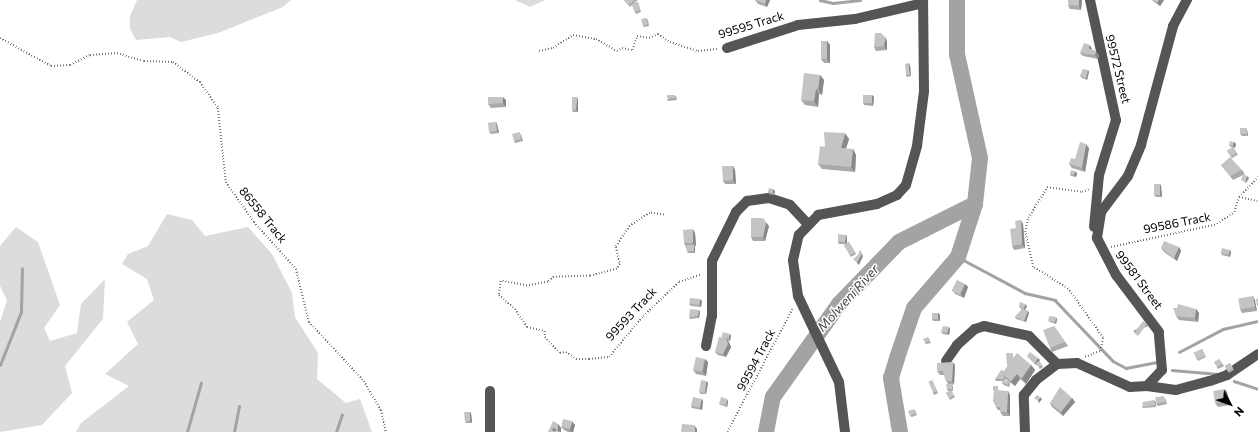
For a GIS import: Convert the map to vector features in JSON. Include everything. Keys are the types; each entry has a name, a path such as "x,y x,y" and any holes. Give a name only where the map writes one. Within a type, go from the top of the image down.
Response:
{"street":[{"name":"99572 Street","path":"1090,0 1106,86 1115,112 1115,127 1099,175 1093,217 1097,238"},
{"path":"1097,238 1101,212 1128,176 1141,145 1173,26 1187,0"},
{"path":"845,432 839,382 798,296 793,260 799,235 807,223 830,211 877,204 897,195 906,185 917,146 924,91 923,2"},
{"name":"99595 Track","path":"727,48 798,25 855,19 923,2"},
{"path":"706,346 712,316 712,276 715,249 736,212 746,201 760,197 778,199 796,210 807,223"},
{"name":"99581 Street","path":"1097,238 1103,252 1159,332 1164,365 1156,379 1147,386"},
{"path":"946,361 957,345 975,329 984,326 1029,336 1057,364"},
{"path":"1025,432 1023,398 1036,380 1057,364 1070,362 1130,387 1147,386 1176,390 1228,375 1258,354"},
{"path":"490,391 490,432"}],"path":[{"name":"99595 Track","path":"539,51 553,48 573,35 596,39 617,51 622,48 632,50 637,36 649,38 658,34 670,42 698,51 727,48"},
{"name":"86558 Track","path":"0,38 51,66 70,65 90,55 117,53 144,61 173,62 200,82 218,108 226,182 254,222 296,269 309,322 364,381 381,410 386,432"},
{"path":"1070,362 1100,351 1103,338 1068,289 1033,267 1026,232 1028,218 1048,187 1086,191 1099,175"},
{"name":"99586 Track","path":"1103,252 1117,244 1217,224 1234,212 1239,197 1258,177"},
{"path":"1239,197 1258,201"},
{"name":"99593 Track","path":"664,215 650,213 630,226 616,247 620,264 617,269 590,276 554,277 548,282 527,286 501,281 499,295 515,309 527,327 545,331 545,337 560,353 566,352 576,360 589,359 609,357 644,316 679,282 698,273 712,276"},
{"name":"99594 Track","path":"727,432 798,296"}],"shaded area":[{"path":"137,0 291,0 283,7 218,33 181,42 170,37 136,40 130,29 130,16"},
{"path":"515,0 545,0 530,7"},
{"path":"167,214 192,220 205,236 248,227 272,254 292,293 295,317 318,353 317,379 346,403 360,399 372,432 76,432 81,423 129,386 105,374 138,344 127,322 154,300 147,279 122,264 128,254 148,246"},
{"path":"16,227 38,242 60,305 44,328 50,341 77,333 81,304 105,279 103,319 65,366 72,393 42,425 0,432 0,322 7,300 0,286 0,246"}],"building":[{"path":"624,0 635,0 628,5"},
{"path":"755,0 766,0 765,4"},
{"path":"1068,0 1079,0 1079,6 1068,5"},
{"path":"638,2 640,10 635,12 632,4"},
{"path":"646,18 648,24 643,26 641,19"},
{"path":"875,33 881,33 885,37 884,46 874,47"},
{"path":"821,41 827,41 827,59 821,59"},
{"path":"1084,43 1090,45 1088,48 1096,51 1095,55 1080,53"},
{"path":"908,63 910,75 906,75 905,64"},
{"path":"1083,69 1088,70 1086,78 1080,76"},
{"path":"804,73 820,75 814,101 801,100"},
{"path":"667,95 675,95 675,98 667,98"},
{"path":"863,95 872,95 872,103 863,103"},
{"path":"488,97 503,97 503,103 488,104"},
{"path":"572,97 577,97 576,110 572,110"},
{"path":"496,122 497,131 489,132 488,123"},
{"path":"1240,128 1246,128 1247,134 1240,134"},
{"path":"520,132 521,139 514,141 512,134"},
{"path":"824,132 845,133 841,148 853,149 851,167 818,164 820,146 825,147"},
{"path":"1230,141 1234,142 1233,146 1229,145"},
{"path":"1080,142 1086,144 1082,168 1069,164 1071,158 1075,159"},
{"path":"1233,147 1237,153 1231,157 1227,151"},
{"path":"1230,157 1242,170 1230,176 1221,165"},
{"path":"722,166 733,166 733,180 723,181"},
{"path":"1071,170 1075,171 1074,175 1070,174"},
{"path":"1243,174 1247,176 1245,182 1241,180"},
{"path":"1154,184 1160,184 1160,195 1154,195"},
{"path":"769,188 773,189 773,193 768,192"},
{"path":"751,218 763,218 766,222 763,237 751,237"},
{"path":"1021,220 1022,244 1012,246 1010,229 1016,228 1015,221"},
{"path":"693,229 693,243 684,243 683,230"},
{"path":"838,234 846,235 845,242 838,242"},
{"path":"1164,241 1179,247 1174,258 1161,248"},
{"path":"849,242 855,252 850,255 844,245"},
{"path":"687,245 694,245 694,251 687,251"},
{"path":"1222,248 1230,250 1229,255 1221,253"},
{"path":"860,250 862,254 857,263 853,259 858,255"},
{"path":"957,280 965,284 960,295 952,291"},
{"path":"1253,296 1255,307 1240,309 1238,299"},
{"path":"690,298 700,299 699,305 689,304"},
{"path":"1256,299 1258,299 1258,306 1257,306"},
{"path":"1020,302 1025,304 1024,309 1019,306"},
{"path":"1178,304 1196,309 1195,318 1176,316 1173,308 1177,308"},
{"path":"690,309 699,310 698,316 689,317"},
{"path":"1022,309 1028,311 1024,321 1015,317"},
{"path":"932,313 938,313 938,319 932,319"},
{"path":"1049,316 1056,317 1055,322 1048,321"},
{"path":"1143,321 1147,324 1138,336 1134,333"},
{"path":"943,326 949,327 947,333 941,332"},
{"path":"1054,326 1065,342 1050,348 1043,330"},
{"path":"723,332 730,334 728,339 722,337"},
{"path":"719,337 726,338 728,344 723,354 715,352"},
{"path":"928,337 929,341 925,343 923,339"},
{"path":"1202,349 1205,356 1197,360 1194,353"},
{"path":"1030,352 1038,358 1035,363 1027,356"},
{"path":"1006,353 1013,353 1013,359 1007,365"},
{"path":"1017,353 1031,365 1022,378 1017,374 1011,381 1002,374"},
{"path":"696,357 705,359 702,372 693,370"},
{"path":"1219,359 1222,364 1217,367 1214,362"},
{"path":"1039,361 1042,365 1039,367 1036,363"},
{"path":"953,362 952,381 946,381 943,371 937,371 937,363"},
{"path":"1230,363 1233,368 1228,371 1225,366"},
{"path":"1001,370 1004,371 1002,374 1004,379 995,379"},
{"path":"701,380 706,381 705,393 699,392"},
{"path":"932,380 937,391 933,393 928,382"},
{"path":"1003,380 1009,382 1008,385 1002,383"},
{"path":"946,384 952,384 952,389 947,389"},
{"path":"993,386 998,386 998,390 993,391"},
{"path":"1060,387 1072,398 1061,412 1050,403"},
{"path":"1225,389 1227,401 1215,403 1213,391"},
{"path":"951,390 954,395 949,398 946,393"},
{"path":"994,390 1008,391 1007,412 1000,412 1000,407 996,407 993,401"},
{"path":"1037,395 1040,397 1038,401 1034,398"},
{"path":"1164,396 1165,402 1156,403 1155,397"},
{"path":"693,397 702,399 700,408 691,406"},
{"path":"721,397 727,399 726,405 719,404"},
{"path":"1154,400 1155,405 1143,407 1142,402"},
{"path":"914,409 916,413 910,416 908,411"},
{"path":"464,412 470,412 470,421 465,422"},
{"path":"563,419 572,421 570,429 561,427"},
{"path":"553,421 558,424 558,430 553,427 552,430 555,432 548,432"},
{"path":"682,424 694,425 695,432 681,432"}],"waterway":[{"path":"820,0 833,3 860,0"},
{"name":"Molweni River","path":"766,432 773,397 839,304 899,242 975,204 980,158 957,54 957,0"},
{"name":"Molweni River","path":"900,432 891,378 897,358 914,308 958,257 975,204"},
{"path":"958,257 1025,293 1055,300 1113,361 1126,368 1156,362"},
{"path":"0,365 21,312 22,269"},
{"path":"1179,352 1223,329 1258,321"},
{"path":"1172,370 1218,374"},
{"path":"1234,381 1258,389"},
{"path":"187,432 201,383"},
{"path":"234,432 239,406"},
{"path":"336,432 342,415"}]}
